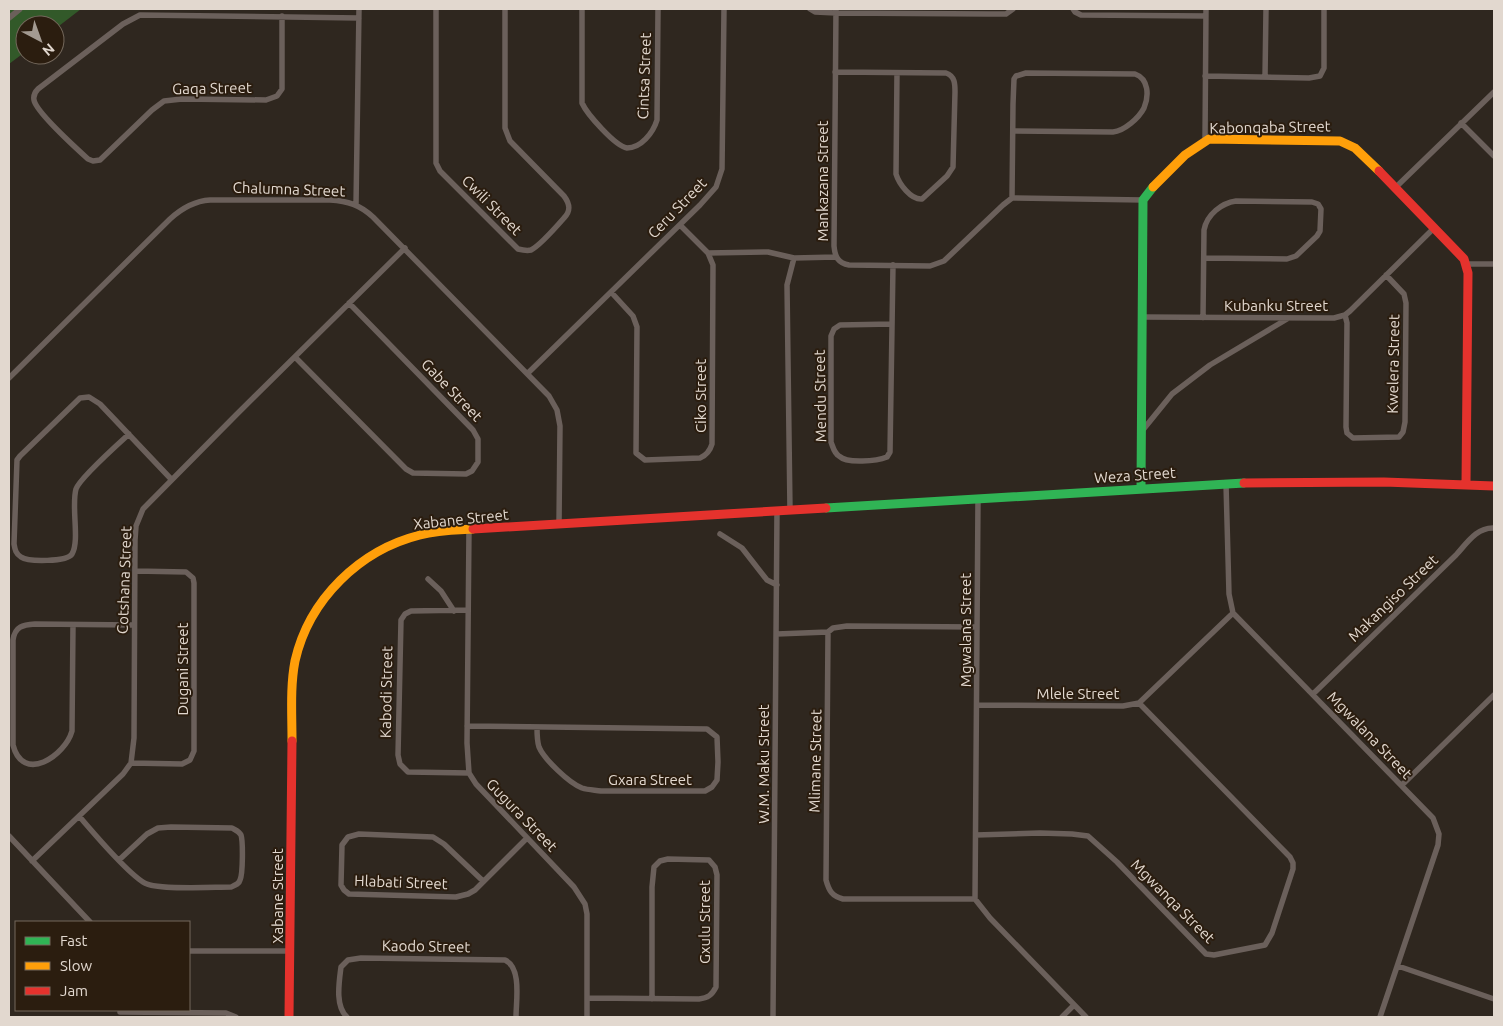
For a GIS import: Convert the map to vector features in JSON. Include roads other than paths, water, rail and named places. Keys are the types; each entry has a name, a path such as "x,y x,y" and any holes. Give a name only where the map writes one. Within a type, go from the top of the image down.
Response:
{"street":[{"path":"9,18 20,9"},
{"path":"356,205 359,9"},
{"name":"Cwili Street","path":"436,9 436,163 440,171 518,249 530,250 568,214 569,205 564,196 519,152 508,138 505,128 505,9"},
{"name":"Cintsa Street","path":"582,9 582,103 587,112 617,144 629,148 636,146 652,133 657,120 658,9"},
{"name":"Ceru Street","path":"528,374 712,193 718,182 722,169 724,9"},
{"path":"810,9 815,12 896,11 999,14 1008,13 1013,9"},
{"path":"1074,9 1075,12 1081,15 1206,16"},
{"path":"1205,140 1206,9"},
{"path":"1265,77 1266,9"},
{"path":"1205,76 1313,78 1322,73 1324,68 1324,9"},
{"name":"Mankazana Street","path":"836,11 834,246 836,257 841,263 848,265 930,266 944,261 1012,198"},
{"name":"Gaqa Street","path":"282,16 282,89 277,96 266,100 177,99 164,101 152,110 100,160 93,161 88,159 42,113 34,101 35,92 38,89 123,24 140,16 282,16 359,18"},
{"path":"835,72 897,72 947,73 952,76 954,82 953,167 947,176 922,199 913,197 901,185 896,174 897,72"},
{"path":"1013,131 1120,131 1143,108 1146,83 1142,77 1135,74 1020,74 1014,79 1013,104 1012,198 1143,200 1141,488"},
{"path":"1395,188 1494,92"},
{"path":"1462,123 1494,156"},
{"name":"Kabonqaba Street","path":"1143,200 1146,194 1158,182 1205,140 1344,141 1354,146 1461,254 1467,264"},
{"name":"Chalumna Street","path":"9,378 164,225 187,206 204,200 342,201 356,205 368,212 549,396 558,410 560,426 559,524"},
{"path":"1203,318 1204,258 1205,225 1215,211 1224,204 1236,201 1312,202 1321,208 1319,233 1294,257 1269,259 1204,258"},
{"path":"680,225 708,253 768,252 794,258 836,257"},
{"name":"Kubanku Street","path":"1142,318 1287,319 1334,318 1345,315 1434,228"},
{"name":"Cotshana Street","path":"131,763 133,744 135,540 139,518 149,502 405,248"},
{"name":"Ciko Street","path":"611,292 633,316 636,327 636,453 645,460 700,458 709,452 712,444 714,274 712,259 708,253"},
{"path":"790,510 787,286 794,258"},
{"path":"1466,484 1467,264 1494,264"},
{"name":"Mendu Street","path":"892,324 840,325 832,331 831,442 834,451 840,458 849,461 875,460 887,457 890,452 893,265"},
{"name":"Kwelera Street","path":"1345,315 1347,323 1346,427 1348,433 1353,438 1399,437 1403,432 1405,422 1406,303 1404,294 1386,275"},
{"name":"Gabe Street","path":"295,357 409,471 413,473 466,474 474,469 478,462 478,439 473,430 349,303"},
{"path":"1141,432 1172,394 1210,365 1287,319"},
{"path":"128,434 78,485 75,497 74,546 71,555 64,559 56,560 24,559 20,557 15,550 14,544 16,465 20,456 76,401 89,397 100,404 172,479"},
{"name":"Weza Street","path":"777,511 1141,488 1282,482 1374,482 1494,486"},
{"path":"1226,484 1229,594 1232,613"},
{"name":"Mgwalana Street","path":"975,899 978,499"},
{"name":"Xabane Street","path":"290,1017 293,678 297,655 306,632 316,610 332,588 351,569 373,553 396,542 416,536 469,529 777,511"},
{"name":"W.M. Maku Street","path":"773,1017 777,511"},
{"name":"Makangiso Street","path":"1313,694 1477,533 1485,528 1494,528"},
{"name":"Gugura Street","path":"469,529 467,726 469,773 482,792 574,887 585,904 587,914 587,1017"},
{"path":"720,534 742,548 767,580 777,585"},
{"name":"Dugani Street","path":"131,763 182,764 190,760 194,751 194,583 189,574 181,571 134,571"},
{"path":"428,579 441,592 454,611"},
{"name":"Kabodi Street","path":"468,610 411,611 405,614 401,620 398,755 400,764 408,772 469,773"},
{"name":"Mgwalana Street","path":"1232,613 1433,818 1439,834 1439,840 1380,1017"},
{"name":"Mlele Street","path":"977,705 1123,706 1139,703 1232,613"},
{"path":"73,625 72,731 68,742 49,760 30,764 17,755 13,745 13,640 15,632 21,626 26,625 73,625 134,625"},
{"path":"777,634 828,632 833,628 846,626 977,627"},
{"name":"Mlimane Street","path":"828,632 826,880 828,889 836,897 843,899 975,899"},
{"path":"1402,785 1494,695"},
{"name":"Mgwanqa Street","path":"976,835 1040,833 1088,836 1117,862 1206,954 1214,955 1265,945 1272,933 1293,869 1290,857 1139,703"},
{"name":"Gxara Street","path":"467,726 707,729 713,732 718,742 717,780 712,787 705,791 601,791 582,788 569,780 542,752 538,745 537,727"},
{"path":"32,861 123,774 131,763"},
{"path":"79,816 119,860 140,881 150,885 231,887 239,883 241,879 242,839 239,832 232,828 164,827 147,834 119,860"},
{"name":"Hlabati Street","path":"483,882 444,844 433,837 359,834 348,837 342,845 341,885 349,894 456,897 468,894 483,882 527,838"},
{"path":"9,836 89,921"},
{"name":"Gxulu Street","path":"587,998 699,1000 710,996 716,987 716,875 715,867 709,860 668,859 660,861 654,867 652,887 652,998"},
{"path":"975,899 990,918 1086,1017"},
{"path":"190,951 290,951"},
{"name":"Kaodo Street","path":"347,1017 340,1007 341,968 348,960 361,958 505,960 509,962 515,971 516,1017"},
{"path":"1398,966 1494,999"},
{"path":"1062,1017 1074,1005"},
{"path":"120,1013 181,1015 226,1013 236,1017"}]}
